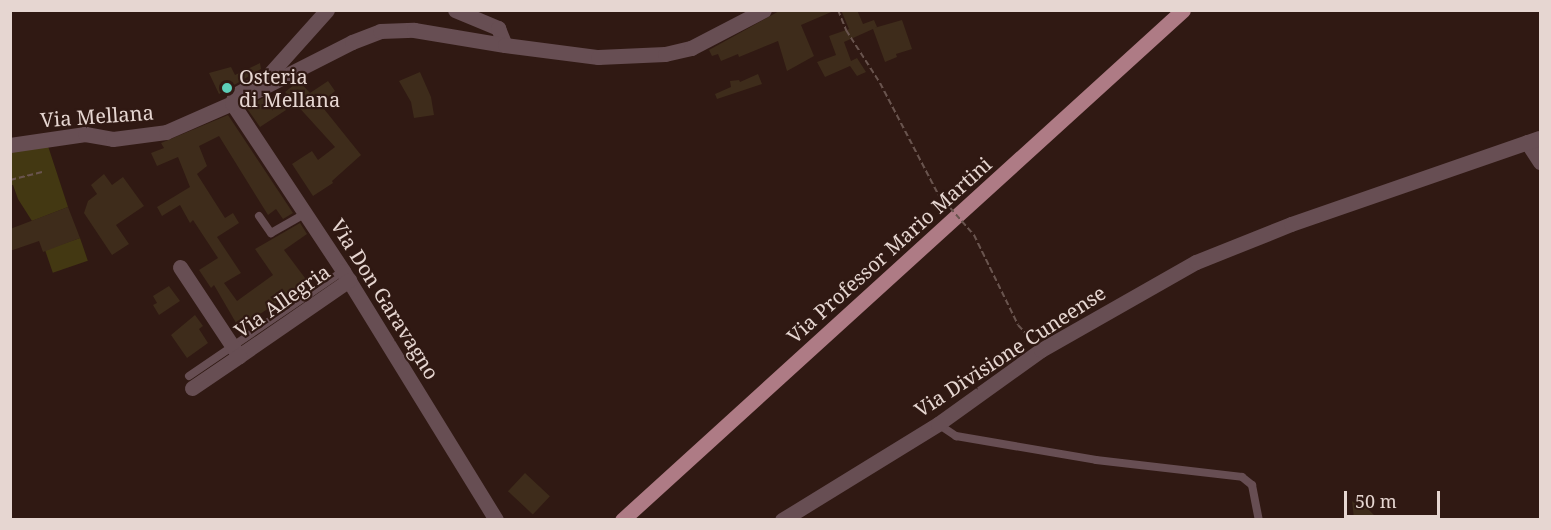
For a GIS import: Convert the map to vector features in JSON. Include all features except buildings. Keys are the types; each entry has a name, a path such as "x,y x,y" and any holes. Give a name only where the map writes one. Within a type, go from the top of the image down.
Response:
{"main road":[{"name":"Via Professor Mario Martini","path":"622,519 1183,10"}],"street":[{"path":"232,103 235,95 267,77 327,10"},
{"path":"455,10 498,28 505,45"},
{"name":"Via Mellana","path":"10,145 85,134 113,139 166,132 232,103 352,42 380,31 414,30 598,57 665,54 691,48 764,10"},
{"name":"Via Don Garavagno","path":"232,103 346,276 496,519"},
{"path":"1534,140 1540,162"},
{"name":"Via Divisione Cuneense","path":"782,519 938,424 1041,351 1196,262 1291,224 1408,182 1491,157 1534,140"},
{"name":"Via Allegria","path":"180,267 236,352"},
{"name":"Via Allegria","path":"191,382 346,276"}],"lane":[{"path":"259,216 270,233 306,213"},
{"path":"938,424 956,436 1061,454 1242,477 1252,485 1259,519"}],"path":[{"path":"838,10 846,30 880,83 938,194 974,236 1018,325 1041,351"},
{"path":"10,180 42,172"}],"shaded area":[{"path":"48,146 68,207 32,221 11,185 11,152"},
{"path":"80,238 88,261 53,273 45,250"}],"place":[{"name":"Osteria di Mellana","path":"227,88"}]}
